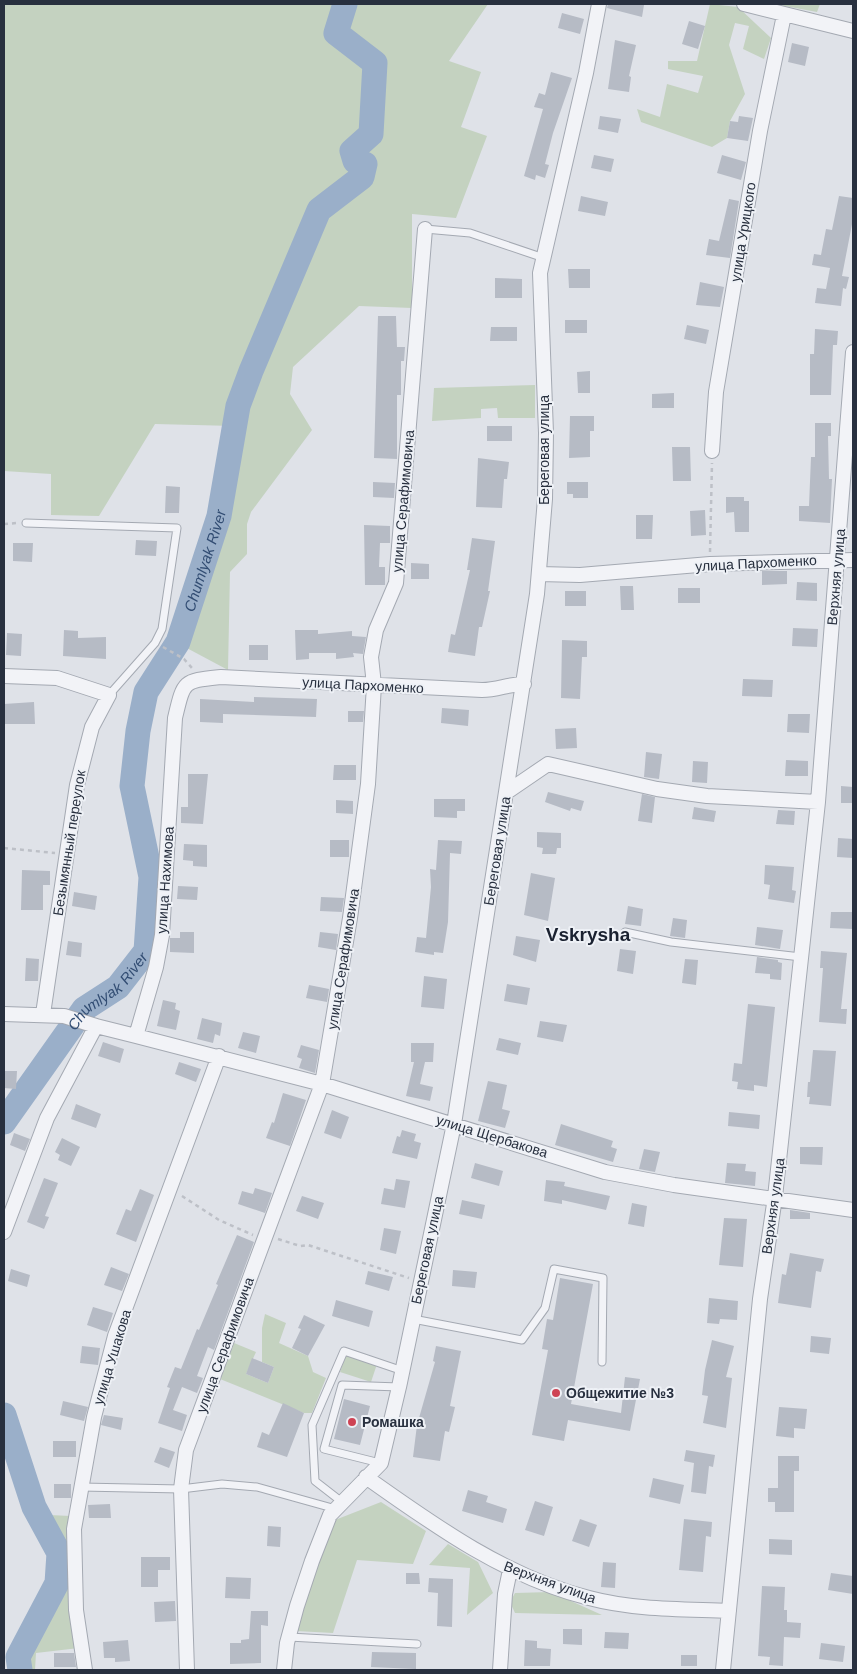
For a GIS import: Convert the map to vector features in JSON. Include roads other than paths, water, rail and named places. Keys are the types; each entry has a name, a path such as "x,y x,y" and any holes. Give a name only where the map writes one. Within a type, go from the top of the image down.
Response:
{"street":[{"name":"Береговая улица","path":"381,1463 400,1387 420,1282 454,1124 524,684 539,574 545,499 546,433 540,282 586,73 599,4"},
{"path":"744,4 853,31"},
{"name":"улица Урицкого","path":"712,451 716,392 760,130 784,15"},
{"name":"улица Серафимовича","path":"187,1670 181,1489 186,1450 322,1084 350,918 368,784 374,685 372,657 376,630 396,583 425,229"},
{"name":"Верхняя улица","path":"723,1670 760,1299 775,1197 818,802 853,352"},
{"name":"улица Пархоменко","path":"539,574 580,575 710,564 853,560"},
{"path":"4,676 57,678 109,695"},
{"name":"улица Пархоменко","path":"202,680 221,677 498,690 510,684 524,684"},
{"name":"улица Нахимова","path":"136,1036 156,967 162,935 175,718 184,685 191,680 202,680"},
{"name":"Безымянный переулок","path":"43,1014 79,775 92,727 109,695"},
{"path":"506,792 548,764 658,789 707,796 818,802"},
{"path":"4,1014 64,1016 136,1036"},
{"path":"4,1232 47,1118 96,1026"},
{"name":"улица Щербакова","path":"136,1036 322,1084 605,1172 674,1185 775,1197 853,1210"},
{"name":"улица Ушакова","path":"85,1670 76,1610 73,1564 74,1529 94,1417 115,1336 219,1056"},
{"path":"284,1670 289,1637 312,1561 330,1515 381,1463"},
{"name":"Верхняя улица","path":"366,1477 430,1522 510,1570 589,1598 641,1606 729,1611"},
{"path":"500,1670 505,1594 510,1570"}],"lane":[{"path":"425,229 470,233 544,258"},
{"path":"26,523 177,528 162,629 155,643 109,695"},
{"path":"625,932 671,942 801,957"},
{"path":"413,1318 522,1340 545,1308 554,1269 603,1278 602,1362"},
{"path":"339,1506 314,1480 312,1425 344,1351 403,1371"},
{"path":"381,1463 324,1449 342,1385 400,1387"},
{"path":"81,1487 181,1489 222,1484 257,1487 339,1506"},
{"path":"289,1637 417,1644"}],"waterway":[{"name":"Chumlyak River","path":"4,1122 84,1009 118,987 146,951 151,877 132,786 138,731 146,692 178,642 219,516 238,406 251,371 319,210 362,177 365,164 355,161 352,151 371,134 375,63 336,33 345,4"},
{"name":"Chumlyak River","path":"4,1415 34,1507 59,1553 57,1583 18,1657 20,1670"}],"place":[{"name":"Общежитие №3","path":"556,1393"},
{"name":"Ромашка","path":"352,1422"}],"district":[{"name":"Vskrysha","path":"588,934"}]}
